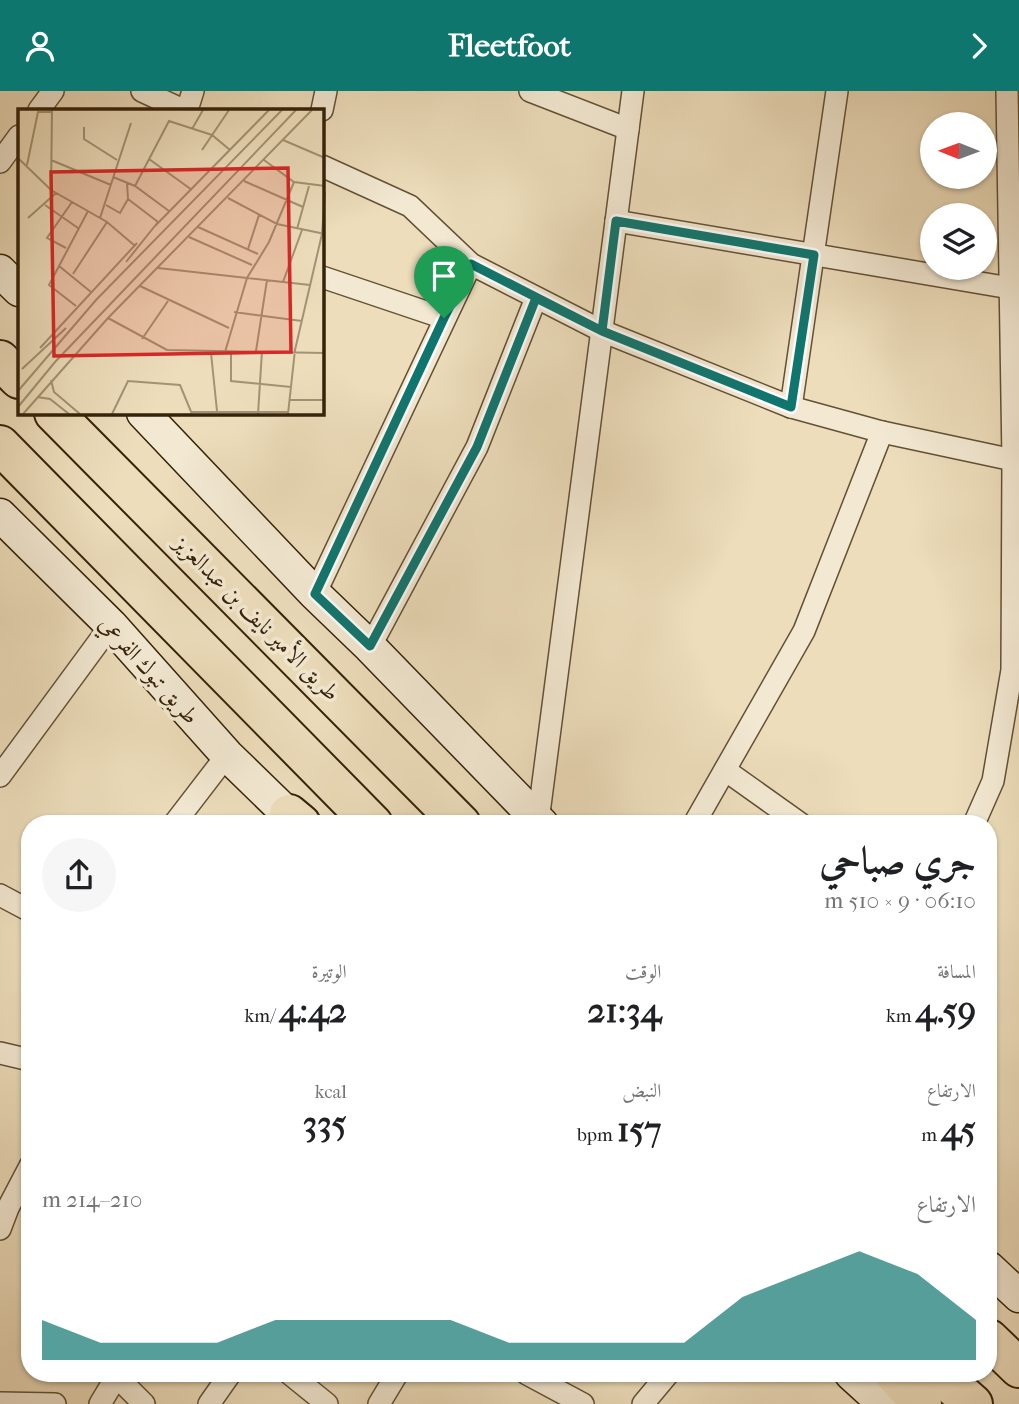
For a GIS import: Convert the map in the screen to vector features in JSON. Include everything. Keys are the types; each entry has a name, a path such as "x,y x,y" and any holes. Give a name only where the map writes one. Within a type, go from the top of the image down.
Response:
{"highway":[{"path":"0,360 18,378"},
{"name":"طريق الأمير نايف بن عبدالعزيز","path":"56,415 452,815"},
{"path":"0,445 364,815"},
{"path":"997,1347 1019,1368"},
{"path":"901,1382 922,1404"},
{"path":"949,1382 973,1404"}],"main road":[{"path":"0,271 18,289"},
{"path":"156,418 315,594 370,646 533,815"},
{"name":"طريق تبوك الفرعي","path":"0,515 111,625 227,755 285,815"},
{"path":"997,1275 1019,1296"},
{"path":"860,1382 884,1404"}],"street":[{"path":"40,109 53,91"},
{"path":"142,91 183,109"},
{"path":"185,109 193,91"},
{"path":"322,109 326,91"},
{"path":"530,91 628,129"},
{"path":"541,815 633,91"},
{"path":"791,407 837,91"},
{"path":"978,815 993,781 1012,670 1016,533 1013,460 1016,427 1010,288 1014,256 1007,91"},
{"path":"0,162 18,137"},
{"path":"324,167 410,207 471,264 602,331 791,407 882,432 1013,460"},
{"path":"616,221 1010,288"},
{"path":"315,594 471,264"},
{"path":"324,278 444,318"},
{"path":"370,646 477,447 536,298"},
{"path":"699,815 804,631 882,432"},
{"path":"0,776 111,625"},
{"path":"181,815 227,755"},
{"path":"725,770 788,815"},
{"path":"0,894 21,906"},
{"path":"0,1053 21,1058"},
{"path":"0,1229 21,1183"},
{"path":"100,1404 113,1382"},
{"path":"124,1382 144,1404"},
{"path":"209,1404 224,1382"},
{"path":"300,1382 327,1404"},
{"path":"379,1404 392,1382"},
{"path":"542,1382 583,1404"},
{"path":"643,1404 661,1382"},
{"path":"0,1403 55,1404"}],"route":[{"path":"444,318 315,594 370,646 477,447 536,298 602,331 791,407 814,255 616,221 602,331 471,264 444,318"}]}
